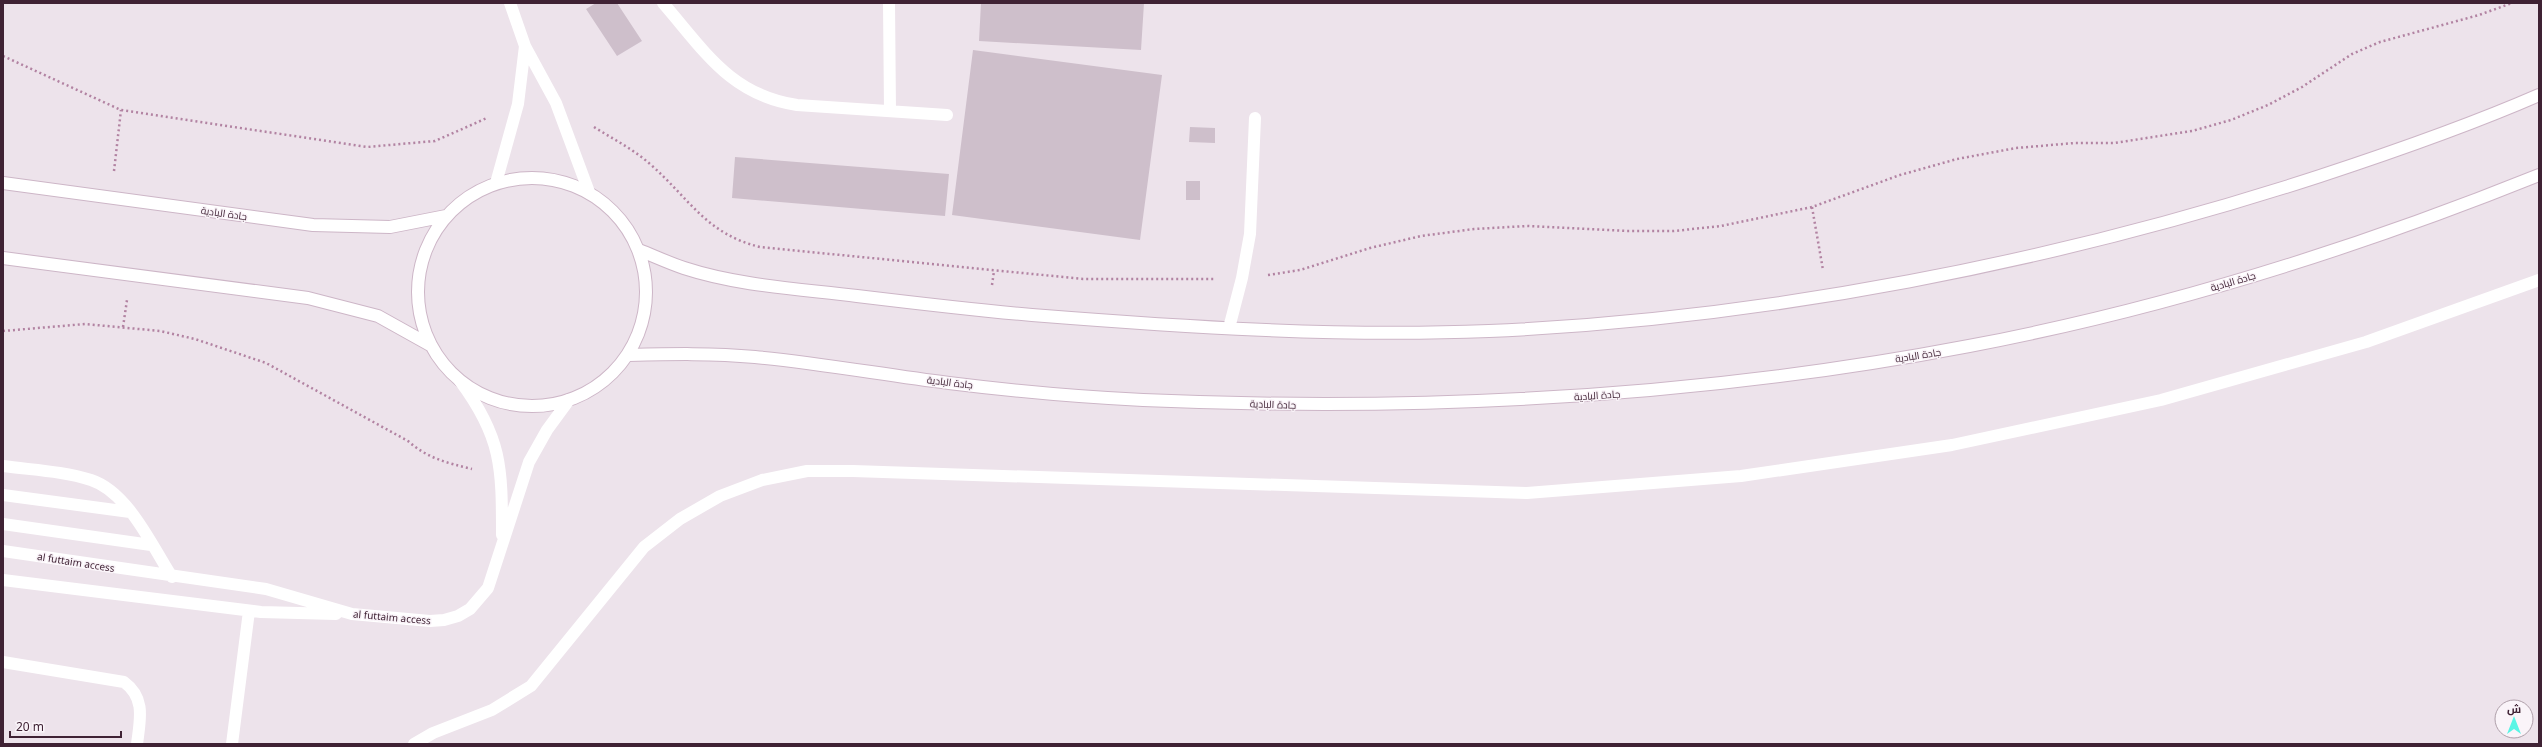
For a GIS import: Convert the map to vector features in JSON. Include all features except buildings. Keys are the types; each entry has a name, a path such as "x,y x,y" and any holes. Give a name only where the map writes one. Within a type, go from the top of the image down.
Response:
{"street":[{"path":"510,3 525,46 556,103 590,192"},
{"path":"663,3 726,74 756,94 776,102 797,105 947,115"},
{"path":"889,3 890,111"},
{"path":"496,183 518,104 525,46"},
{"path":"639,250 686,269 776,286 990,311 1149,324 1319,332 1489,331 1659,318 1828,295 1972,268 2115,236 2241,201 2395,151 2539,95"},
{"path":"1229,328 1242,278 1252,210 1255,118"},
{"name":"جادة البادية","path":"628,355 686,353 756,357 954,384 1137,400 1321,406 1505,401 1657,391 1809,373 1971,346 2133,310 2292,265 2448,212 2539,175"},
{"path":"519,178 544,178 568,182 590,192 610,208 627,227 639,250 646,276 647,303 641,331 628,355 612,374 592,389 569,400 541,406 513,405 484,396 460,381 443,364 430,345 419,312 418,278 427,245 446,216 469,196 496,183 519,178"},
{"name":"جادة البادية","path":"3,183 339,227 390,227 446,216"},
{"path":"3,258 308,298 378,316 430,345"},
{"path":"414,744 434,733 492,710 531,686 644,547 680,519 720,496 762,480 807,471 853,471 1527,493 1741,476 1952,445 2161,400 2366,342 2539,280"},
{"name":"al futtaim access","path":"460,381 476,402 488,425 497,450 502,476 502,546"},
{"name":"al futtaim access","path":"3,551 172,577 266,589 352,614 430,621 458,616 470,609 488,588 529,462 547,430 569,400"},
{"path":"3,466 92,480 120,499 172,577"},
{"path":"3,495 130,512"},
{"path":"3,524 151,545"},
{"path":"3,580 249,611 352,614"},
{"path":"232,744 249,611"},
{"path":"3,662 124,682 132,688 141,706 137,744"}],"path":[{"path":"556,103 642,158 714,227 724,234 748,244 760,247 1083,279 1242,278 1300,270 1370,248 1421,236 1474,229 1527,226 1627,231 1674,231 1721,226 1812,207 1900,175 1957,159 2016,148 2154,139 2208,127 2268,105 2302,88 2352,54 2380,42 2472,17 2512,3"},
{"path":"3,56 121,110 367,147 435,141 518,104"},
{"path":"111,197 121,110"},
{"path":"1812,207 1828,295"},
{"path":"3,331 86,324 160,331 196,339 259,360 298,379 440,461 502,476"}]}
